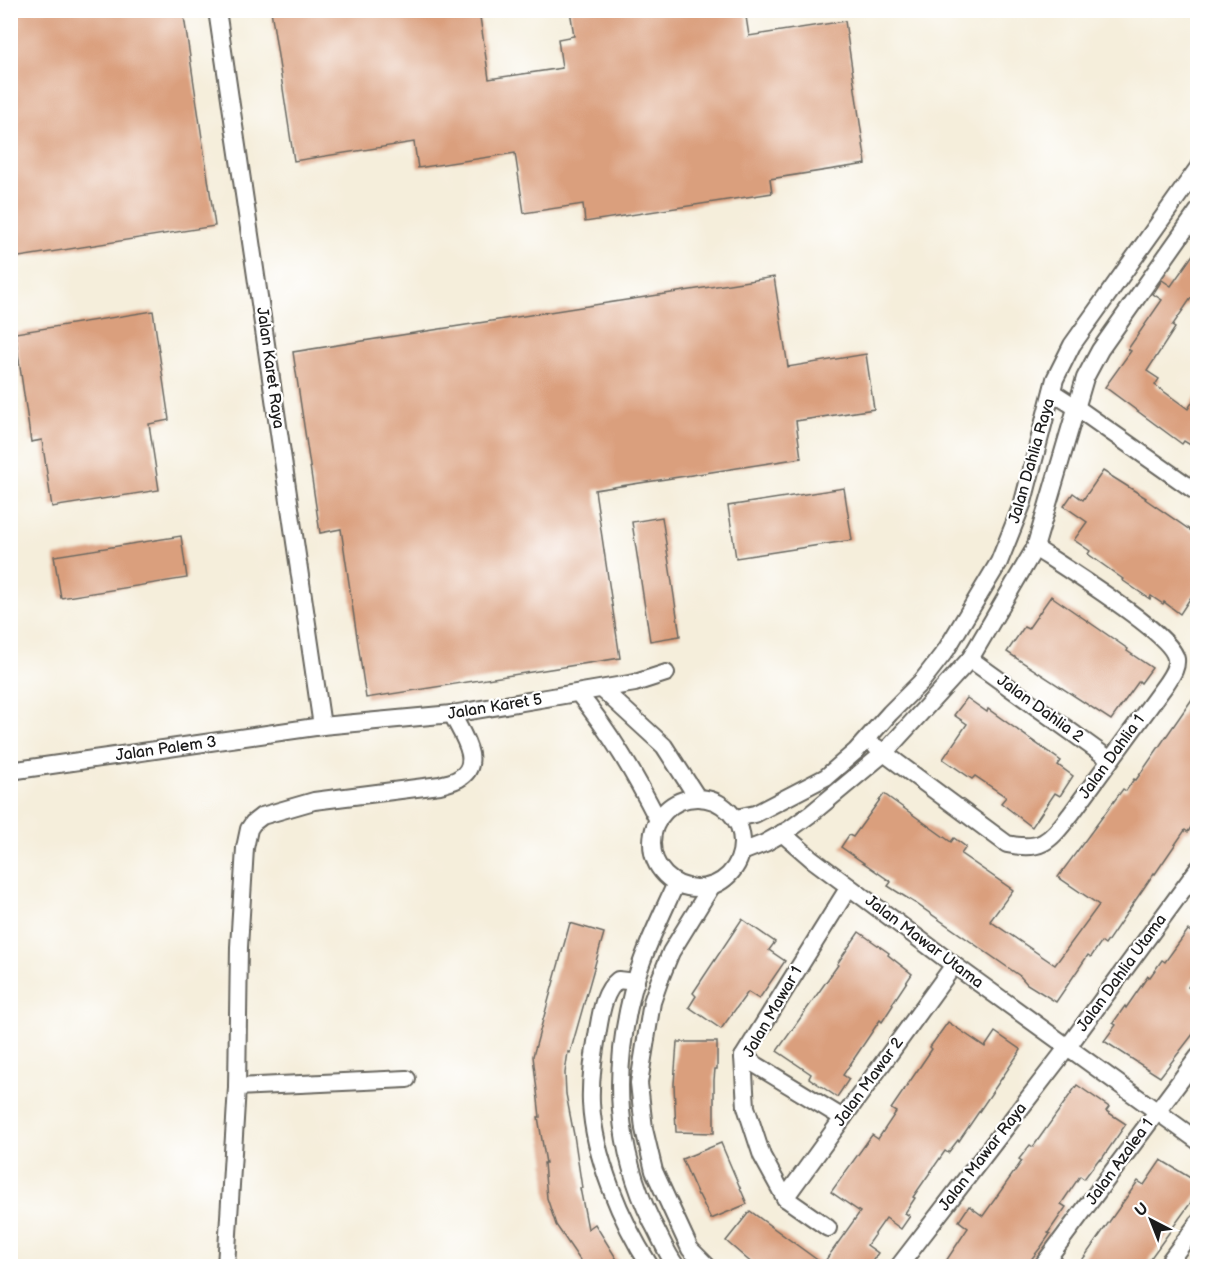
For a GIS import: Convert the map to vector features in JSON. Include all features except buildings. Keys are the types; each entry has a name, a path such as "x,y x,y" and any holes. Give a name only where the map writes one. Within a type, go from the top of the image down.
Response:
{"street":[{"name":"Jalan Karet Raya","path":"217,10 322,726"},
{"name":"Jalan Dahlia Raya","path":"736,818 754,814 826,777 866,740 922,681 946,650 999,562 1023,502 1055,380 1072,345 1197,168"},
{"name":"Jalan Dahlia Raya","path":"742,852 765,843 812,813 884,753 970,658 1035,548 1085,378 1100,350 1197,211"},
{"path":"1052,392 1197,493"},
{"name":"Jalan Dahlia 1","path":"866,740 1007,844 1025,848 1040,845 1054,834 1166,684 1174,670 1176,657 1170,647 1144,622 1035,548"},
{"name":"Jalan Dahlia 2","path":"970,658 1109,759"},
{"name":"Jalan Karet 5","path":"322,726 452,714 635,683 666,673"},
{"path":"602,689 664,746 697,797"},
{"path":"578,693 596,714 629,764 658,820"},
{"path":"226,1266 237,1087 239,947 245,848 249,829 262,816 314,801 440,786 458,779 471,764 470,755 452,714"},
{"name":"Jalan Palem 3","path":"10,771 322,726"},
{"path":"697,797 719,802 736,818 743,839 742,852 732,873 711,887 693,888 676,883 662,872 653,856 652,843 653,831 665,811 675,804 697,797"},
{"name":"Jalan Mawar Utama","path":"782,833 849,887 1197,1142"},
{"name":"Jalan Dahlia Utama","path":"1067,1048 1197,869"},
{"path":"676,883 632,994 622,1055 621,1122 635,1182 674,1266 690,1249"},
{"path":"707,1266 690,1249 654,1171 644,1129 639,1083 652,1002 660,979 671,952 711,887"},
{"name":"Jalan Mawar 1","path":"828,1228 785,1198 762,1156 746,1107 743,1057 849,887"},
{"name":"Jalan Mawar 2","path":"785,1198 954,965"},
{"path":"636,982 618,980 609,987 599,1022 593,1059 591,1104 597,1139 616,1201 635,1243 650,1266"},
{"name":"Jalan Mawar Raya","path":"899,1266 1067,1048"},
{"path":"743,1057 843,1118"},
{"name":"Jalan Azalea 1","path":"1042,1266 1197,1057"},
{"path":"237,1087 407,1079"},
{"path":"1166,1266 1197,1223"}]}
